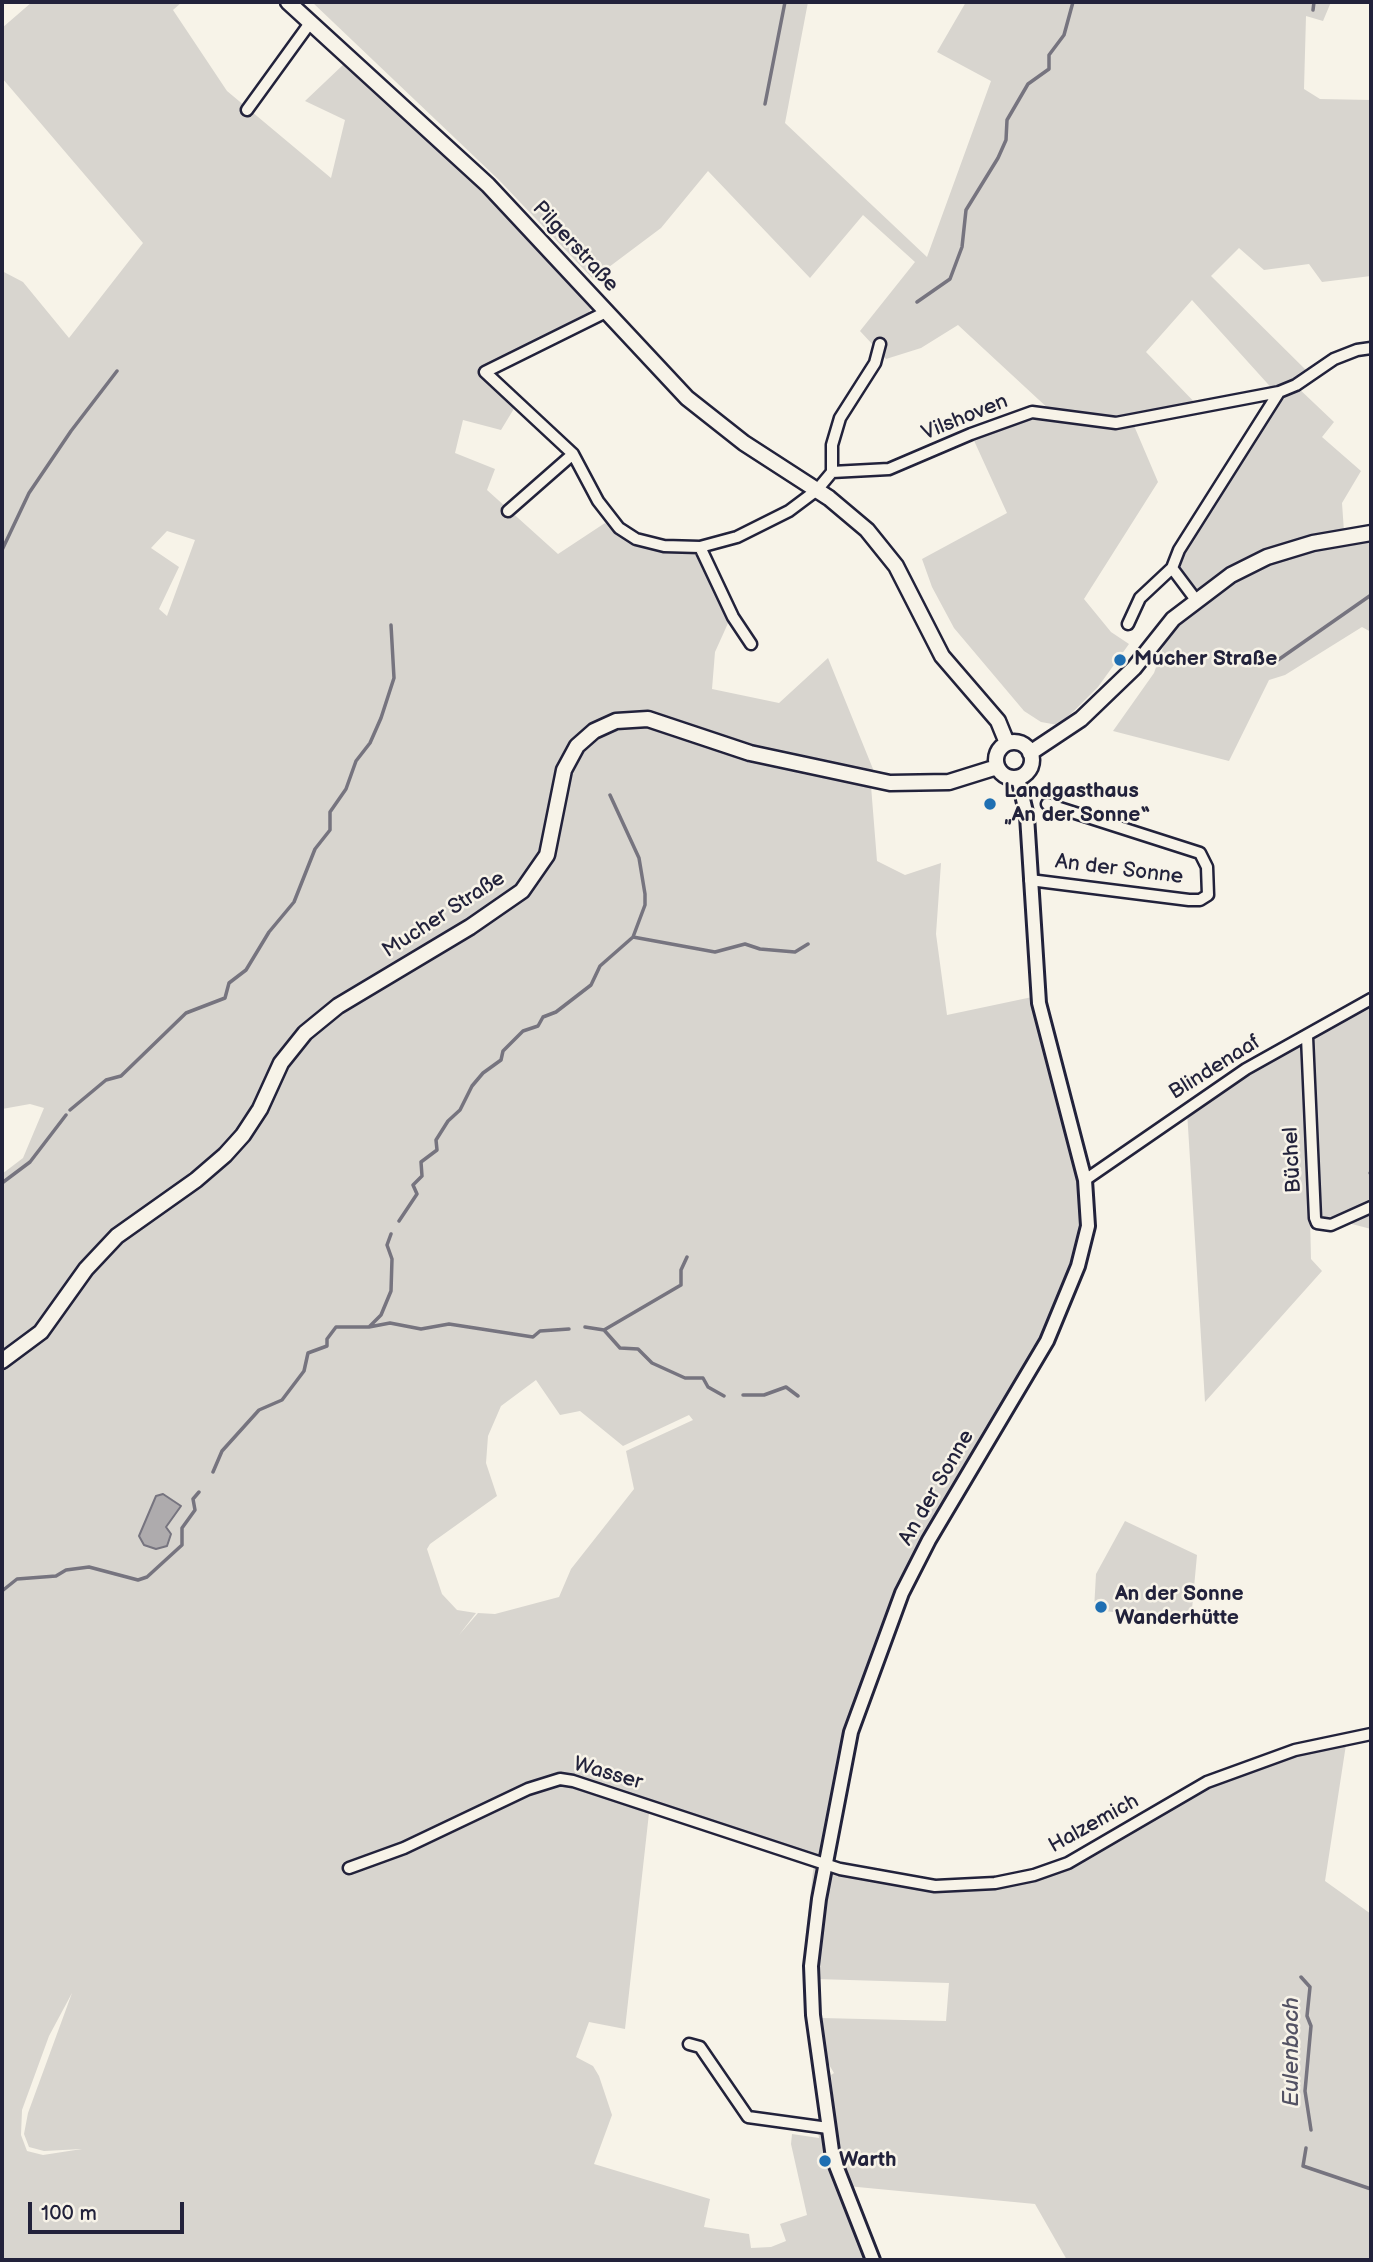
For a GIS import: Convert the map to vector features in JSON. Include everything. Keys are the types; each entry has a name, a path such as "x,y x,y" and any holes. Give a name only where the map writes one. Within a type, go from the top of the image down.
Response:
{"main road":[{"name":"Pilgerstraße","path":"288,2 488,185 687,398 744,443 817,489"},
{"path":"817,489 867,530 895,565 942,656 998,721 1007,743"},
{"path":"1030,753 1082,719 1106,697 1173,619 1231,575 1267,557 1313,543 1371,533"},
{"name":"Mucher Straße","path":"2,1361 41,1332 86,1269 117,1236 196,1180 225,1155 260,1110 281,1063 305,1032 338,1006 492,914 522,891 547,855 561,782 569,757 594,731 616,721 648,719 750,753 890,783 949,782 998,767"},
{"path":"1017,742 1030,753 1031,765 1018,778 1006,776 998,767 998,752 1007,743 1017,742"}],"street":[{"path":"247,110 310,23"},
{"path":"606,312 485,372 573,454 606,514 625,533 664,546 700,547 757,529 789,511 817,489 832,472 835,430 875,363 880,344"},
{"name":"Vilshoven","path":"832,472 889,469 971,434 1032,412 1116,423 1279,392 1296,385 1334,359 1371,348"},
{"name":"Vilshoven","path":"1128,624 1140,598 1172,568 1179,550 1279,392"},
{"path":"508,511 573,454"},
{"path":"700,547 733,617 751,644"},
{"path":"1172,568 1196,600"},
{"name":"An der Sonne","path":"873,2260 844,2192 828,2128 813,2015 811,1966 824,1862 851,1732 885,1634 929,1541 1027,1379 1061,1311 1088,1226 1085,1180 1038,1003 1027,816 1018,778"},
{"name":"An der Sonne","path":"1030,880 1189,900 1200,900 1208,895 1207,867 1200,853 1047,804"},
{"name":"Blindenaaf","path":"1085,1180 1237,1075 1371,999"},
{"name":"Büchel","path":"1307,1037 1315,1218 1321,1225 1331,1225 1371,1207"},
{"name":"Halzemich","path":"824,1862 906,1883 935,1886 1016,1880 1068,1863 1207,1782 1295,1750 1371,1734"},
{"name":"Wasser","path":"349,1868 404,1848 528,1789 560,1779 824,1862"},
{"path":"689,2044 700,2047 748,2118 828,2128"}],"shaded area":[{"path":"32,2 182,2 173,10 227,91 331,178 345,120 305,101 345,63 449,154 593,305 586,317 485,372 518,402 501,430 463,420 455,453 495,469 487,490 558,554 605,523 620,535 640,545 698,553 729,621 715,652 712,689 779,703 828,658 873,769 871,786 877,861 905,875 941,863 936,934 947,1015 1037,996 1086,1179 1088,1226 1078,1266 1047,1341 929,1540 889,1623 851,1732 824,1862 840,1869 935,1886 1015,1879 1068,1863 1207,1782 1295,1750 1347,1738 1325,1881 1371,1914 1371,2260 1067,2260 1035,2204 847,2186 837,2135 831,2075 834,2073 825,2058 821,2018 946,2021 949,1983 816,1979 818,1943 805,1941 814,1863 649,1813 625,2029 589,2022 576,2057 593,2066 612,2115 594,2164 710,2199 704,2227 749,2234 751,2248 771,2247 786,2241 780,2224 807,2215 791,2144 792,2134 819,2138 816,2121 828,2128 844,2192 873,2260 2,2260 2,1174 23,1158 44,1108 30,1104 2,1109 2,271 23,282 69,338 143,243 2,78 2,28","holes":["167,531 195,540 167,616 159,609 179,567 151,548","536,1380 560,1415 580,1411 623,1446 689,1415 693,1420 626,1451 634,1489 571,1569 559,1597 495,1614 478,1613 459,1635 476,1613 457,1610 442,1594 427,1549 430,1544 497,1496 486,1463 488,1436 501,1406","72,1993 28,2113 24,2134 29,2147 44,2151 82,2149 43,2155 27,2151 21,2135 22,2110 49,2036"]},
{"path":"312,2 808,2 785,123 927,257 991,81 937,52 966,2 1331,2 1323,21 1306,16 1304,89 1320,99 1371,100 1371,276 1322,282 1309,264 1264,270 1239,248 1211,276 1311,375 1295,385 1334,422 1322,437 1361,471 1342,503 1345,546 1371,542 1371,632 1362,627 1285,675 1269,680 1229,761 1113,731 1154,673 1173,619 1196,600 1172,568 1276,393 1192,300 1146,352 1201,409 1132,421 1158,482 1084,599 1111,632 1129,644 1098,687 1074,711 1058,725 1041,722 1024,711 954,628 932,587 922,559 1007,513 971,434 1012,418 1052,412 958,325 921,348 886,359 860,331 915,262 863,215 810,278 708,171 661,228 593,279 499,180"},
{"path":"1371,1001 1371,1229 1348,1223 1342,1216 1326,1222 1319,1217 1311,1040"},
{"path":"1306,1042 1311,1259 1322,1271 1205,1402 1187,1111"},
{"path":"163,1494 181,1506 166,1527 171,1534 167,1546 156,1549 144,1545 139,1536 156,1496"},
{"path":"1125,1521 1197,1555 1191,1620 1094,1610 1096,1574"}],"waterway":[{"path":"765,104 785,2"},
{"path":"917,302 950,279 962,247 966,210 998,158 1006,140 1007,120 1028,84 1049,69 1049,55 1064,35 1073,2"},
{"path":"1313,10 1314,2"},
{"path":"2,550 29,493 71,431 117,371"},
{"path":"1278,660 1371,595"},
{"path":"70,1110 106,1080 121,1076 186,1013 225,998 229,983 246,970 269,932 294,902 315,849 330,830 330,812 346,789 356,761 370,743 381,718 394,678 391,625"},
{"path":"610,795 639,858 645,894 645,905 633,937"},
{"path":"399,1221 417,1194 413,1185 422,1176 421,1162 437,1150 436,1140 448,1121 460,1110 472,1086 483,1073 501,1060 503,1051 523,1031 538,1026 543,1017 556,1012 591,985 600,966 633,937 715,952 745,944 760,949 795,952 808,944"},
{"path":"2,1183 30,1162 66,1115"},
{"path":"213,1472 222,1451 259,1410 282,1400 304,1371 308,1353 327,1346 327,1339 336,1327 369,1327 381,1315 391,1291 392,1259 387,1245 391,1234"},
{"path":"585,1327 604,1330 681,1285 681,1270 687,1257"},
{"path":"369,1327 390,1323 421,1329 449,1324 533,1337 540,1331 569,1329"},
{"path":"604,1330 620,1348 638,1349 652,1363 685,1378 703,1378 708,1387 724,1396"},
{"path":"743,1395 764,1395 786,1387 798,1396"},
{"path":"2,1591 17,1579 56,1576 66,1570 89,1567 138,1580 147,1577 182,1545 182,1528 195,1510 193,1499 199,1492"},
{"name":"Eulenbach","path":"1301,1977 1310,1987 1307,2016 1311,2026 1305,2091 1311,2130"},
{"name":"Eulenbach","path":"1306,2148 1303,2166 1371,2189"}],"place":[{"name":"Mucher Straße","path":"1120,660"},
{"name":"Landgasthaus „An der Sonne“","path":"990,804"},
{"name":"An der Sonne Wanderhütte","path":"1101,1607"},
{"name":"Warth","path":"825,2161"}]}
